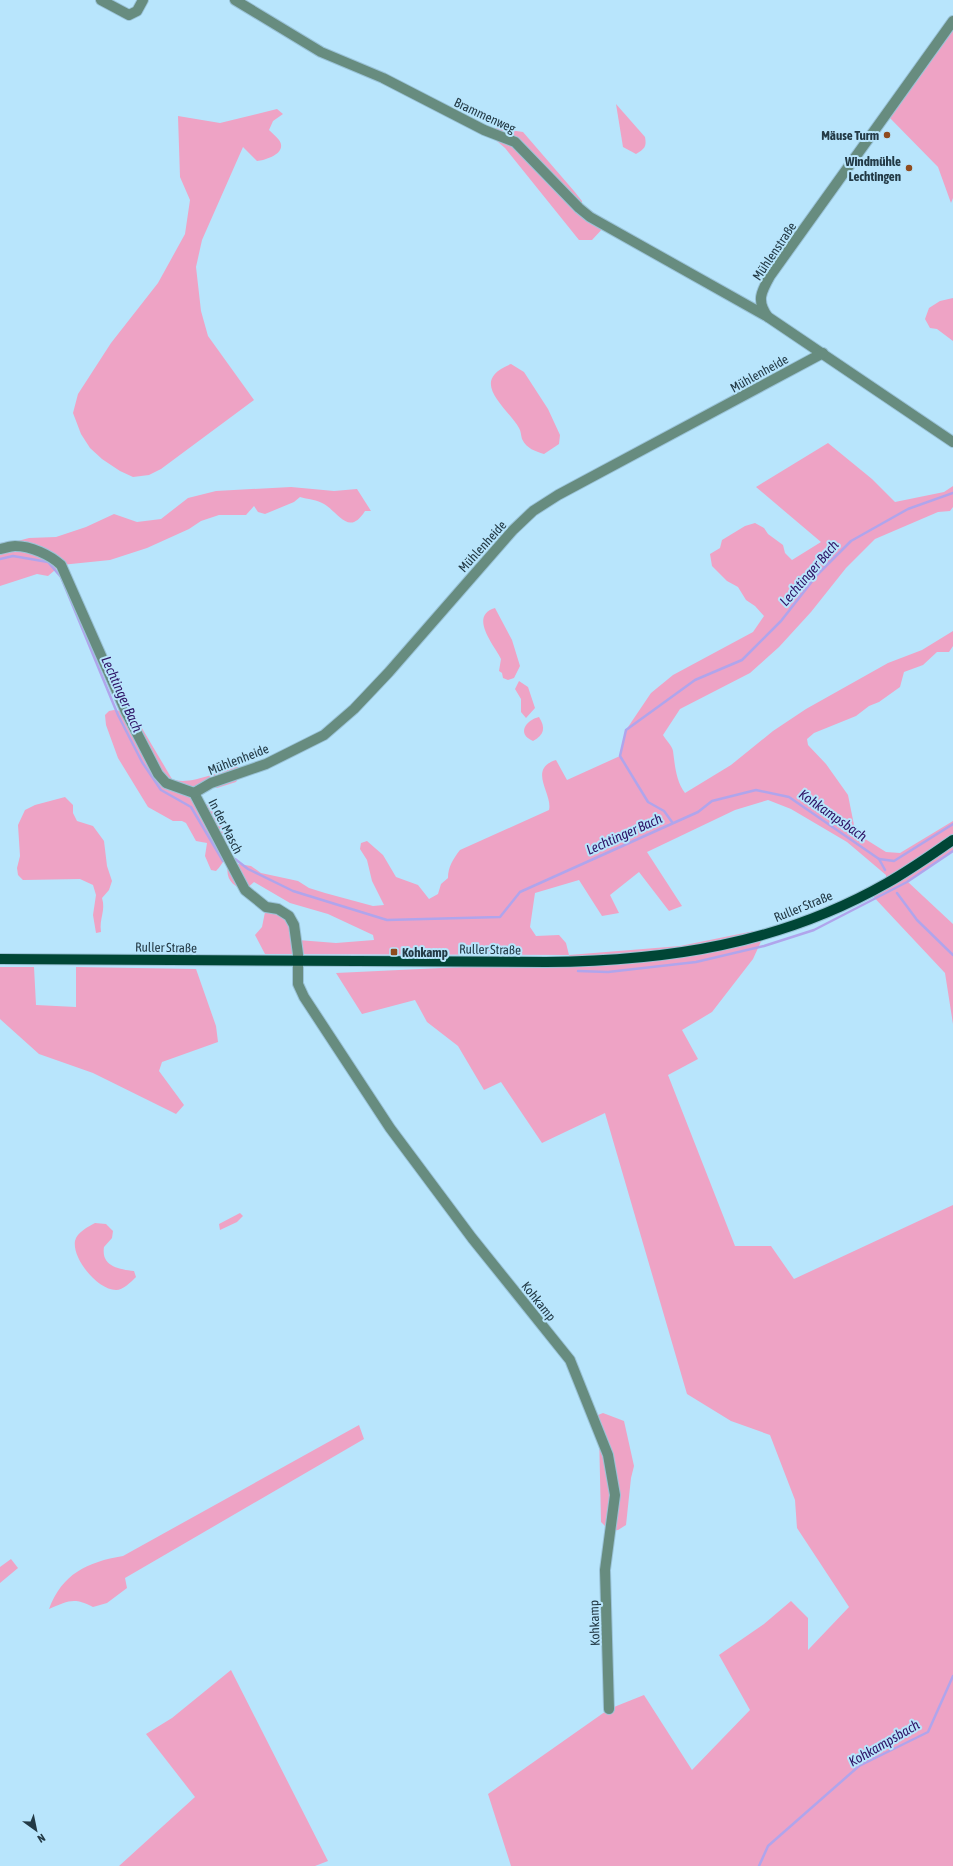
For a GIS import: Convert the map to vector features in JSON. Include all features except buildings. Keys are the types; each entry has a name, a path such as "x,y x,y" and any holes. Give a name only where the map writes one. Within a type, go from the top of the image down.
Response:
{"main road":[{"name":"Ruller Straße","path":"0,958 571,962 641,958 710,948 764,935 827,911 886,883 953,840"}],"street":[{"path":"101,0 129,15 137,11 143,0"},
{"name":"Brammenweg","path":"235,0 321,52 383,78 484,130 515,142 579,208 590,217 768,317"},
{"name":"Mühlenstraße","path":"768,317 762,309 761,299 762,290 770,276 953,22"},
{"path":"768,317 953,442"},
{"name":"Mühlenheide","path":"194,793 211,782 266,764 324,735 369,693 500,544 534,511 558,495 823,353"},
{"name":"In der Masch","path":"0,549 16,546 42,552 54,558 61,565 126,712 158,774 166,783 194,793 245,890 266,907 278,909 289,916 292,920 297,940 298,961"},
{"name":"Kohkamp","path":"298,961 298,984 304,997 390,1128 472,1238 570,1360 608,1455 615,1495 605,1570 609,1709"}],"shaded area":[{"path":"953,22 953,198 951,203 938,167 887,115"},
{"path":"616,104 645,137 646,143 644,147 636,154 623,147"},
{"path":"277,109 283,114 273,121 269,130 279,140 281,149 275,155 257,161 243,147 202,240 196,267 201,311 208,336 254,400 161,469 149,475 133,477 120,471 102,459 90,448 81,434 73,413 78,394 111,343 158,283 185,234 190,200 180,177 178,116 220,123"},
{"path":"497,128 523,132 582,201 582,211 605,226 592,240 579,240 505,148 484,130"},
{"path":"953,298 953,341 937,329 930,328 925,319 929,308 940,301"},
{"path":"511,364 524,372 548,409 560,435 559,444 544,454 537,452 526,445 522,439 519,428 494,394 491,386 492,378 498,371"},
{"path":"828,443 872,479 895,502 944,492 953,486 953,507 950,511 938,512 875,539 846,568 811,612 779,647 750,673 680,709 663,735 672,749 675,768 685,793 731,765 773,731 806,709 888,663 922,650 953,631 953,646 949,652 937,652 923,665 904,672 900,687 879,702 869,706 856,716 814,733 807,739 808,745 826,764 848,795 854,825 862,837 886,852 900,853 953,821 953,851 908,882 953,924 953,1024 945,973 869,892 886,883 886,875 847,842 791,809 768,800 735,810 647,852 682,906 669,911 639,872 610,895 619,913 602,916 579,880 535,893 530,927 536,936 559,935 566,943 569,955 265,954 255,935 262,927 266,907 289,916 298,940 336,943 374,940 373,935 328,914 290,903 254,882 245,890 237,887 229,879 227,871 228,866 238,864 251,866 261,873 298,881 309,888 325,893 373,906 384,905 372,881 367,860 360,849 361,843 367,841 383,855 396,877 418,885 429,899 438,894 441,884 448,878 451,863 460,850 549,810 548,797 542,776 543,769 548,764 556,760 567,780 620,756 626,730 651,693 673,675 753,632 764,616 755,606 746,600 738,587 727,581 712,566 710,554 720,548 722,540 745,526 755,523 764,528 768,534 783,545 785,553 792,560 821,542 756,487"},
{"path":"291,487 334,491 357,489 371,511 365,511 354,522 349,522 339,517 322,503 300,497 294,502 265,514 258,512 254,506 246,515 219,515 201,521 189,529 147,548 110,560 61,565 48,576 37,574 0,586 0,543 14,542 29,538 56,537 86,527 114,514 137,522 161,519 188,498 216,491"},
{"path":"495,608 512,640 520,666 514,678 508,680 503,678 502,673 499,671 501,659 489,639 483,624 487,612"},
{"path":"519,681 528,687 535,708 526,718 521,712 521,699 515,689"},
{"path":"114,710 133,713 172,779 186,781 204,777 236,765 242,772 236,782 217,788 211,783 195,793 200,805 208,804 220,820 227,837 227,854 216,871 211,870 205,856 207,843 196,841 186,823 182,821 173,821 148,807 118,758 106,725 105,715 109,711"},
{"path":"539,717 543,725 543,731 540,736 533,741 525,735 524,731 530,721"},
{"path":"65,797 73,805 73,813 77,821 93,826 104,841 107,866 112,881 109,890 102,898 103,907 101,932 96,933 93,915 96,895 93,885 80,879 23,880 18,875 17,868 20,856 18,825 25,810 35,805"},
{"path":"754,931 764,935 753,959 712,1012 682,1030 698,1059 668,1075 735,1246 771,1246 794,1279 953,1205 953,1866 511,1866 488,1794 609,1709 644,1695 692,1770 750,1710 719,1655 764,1624 791,1601 808,1618 808,1650 849,1607 797,1528 795,1500 770,1435 731,1421 687,1394 605,1113 542,1143 501,1082 484,1090 458,1046 427,1022 415,1000 362,1014 336,973 571,962 569,955 680,946"},
{"path":"0,967 34,967 36,1005 76,1007 76,967 196,969 216,1026 218,1042 162,1062 159,1071 184,1105 176,1114 93,1073 39,1054 0,1019"},
{"path":"240,1213 243,1216 237,1222 220,1230 219,1224"},
{"path":"95,1223 106,1224 113,1231 112,1238 104,1247 105,1258 108,1262 117,1268 134,1271 136,1277 121,1289 109,1289 94,1279 82,1264 78,1256 75,1248 76,1238 83,1230"},
{"path":"603,1413 624,1421 634,1466 631,1478 626,1525 618,1530 610,1531 601,1522 599,1432 593,1417"},
{"path":"359,1425 364,1439 125,1578 127,1588 107,1603 93,1607 81,1602 71,1601 49,1609 54,1597 61,1587 69,1578 87,1566 123,1556"},
{"path":"11,1559 18,1568 0,1583 0,1567"},
{"path":"231,1670 328,1861 315,1866 119,1866 195,1797 146,1734 172,1718"}],"waterway":[{"name":"Lechtinger Bach","path":"672,822 664,811 648,802 620,756 626,730 695,680 742,660 781,621 817,575 851,541 908,509 953,493"},
{"name":"Lechtinger Bach","path":"0,559 13,556 48,562 61,577 118,715 142,762 161,790 191,807 223,861"},
{"name":"Lechtinger Bach","path":"235,859 248,869 293,891 387,920 500,917 520,892 698,812 712,801 756,790 789,797 879,859 885,870"},
{"path":"879,859 894,861 953,824"},
{"path":"578,971 608,972 696,962 764,946 814,930 907,882 953,851"},
{"name":"Kohkampsbach","path":"897,893 917,920 953,955"},
{"name":"Kohkampsbach","path":"759,1866 768,1846 859,1766 928,1732 953,1676"}],"place":[{"name":"Mäuse Turm","path":"887,135"},
{"name":"Windmühle Lechtingen","path":"909,168"},
{"name":"Kohkamp","path":"394,952"}]}
